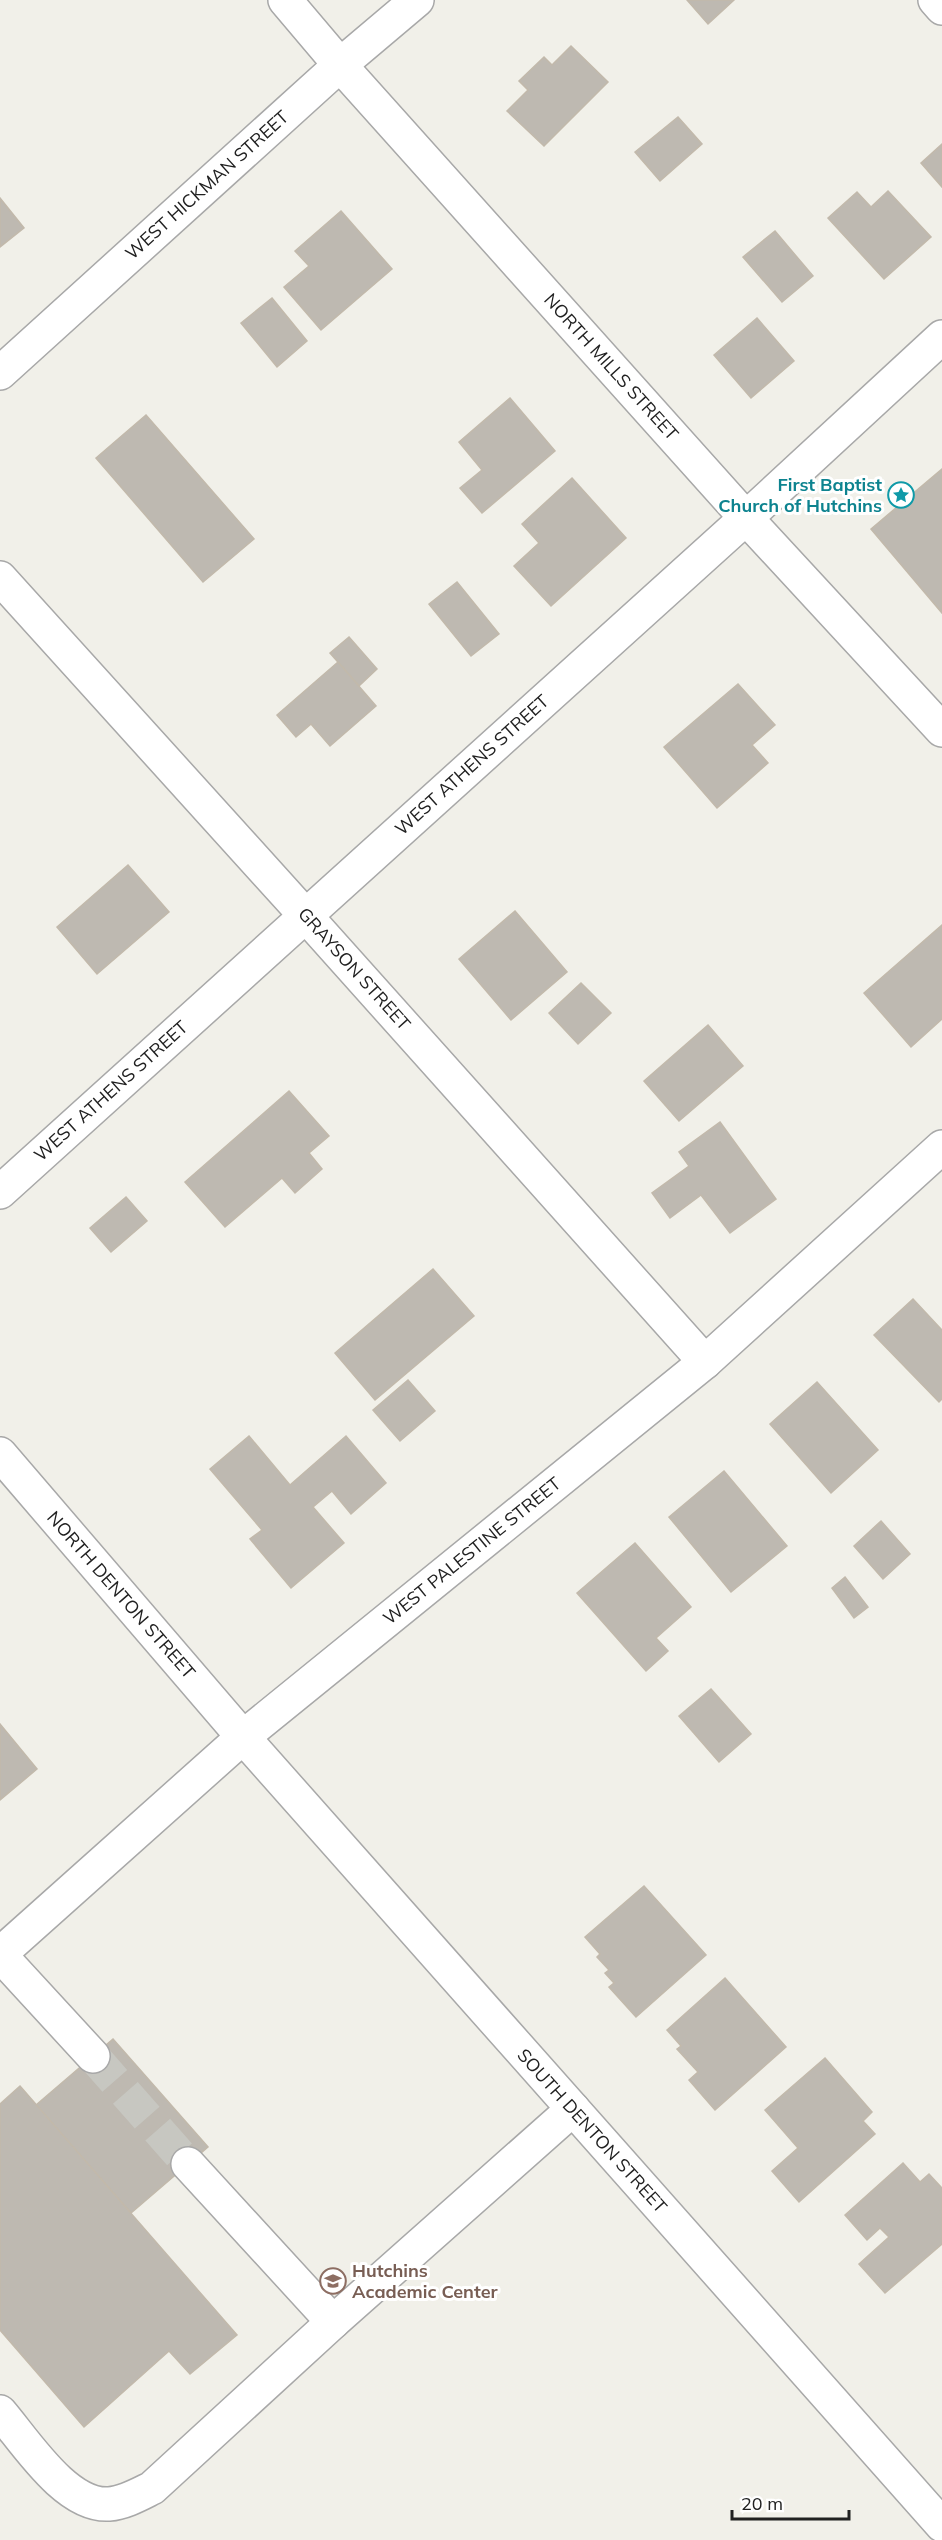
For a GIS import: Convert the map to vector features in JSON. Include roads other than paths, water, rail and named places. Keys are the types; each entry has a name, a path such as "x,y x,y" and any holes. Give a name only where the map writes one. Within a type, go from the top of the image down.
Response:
{"street":[{"name":"NORTH MILLS STREET","path":"285,0 340,65 746,518 942,730"},
{"name":"WEST HICKMAN STREET","path":"0,373 340,65 417,0"},
{"path":"935,0 942,8"},
{"name":"WEST ATHENS STREET","path":"0,1192 746,518 942,337"},
{"name":"GRAYSON STREET","path":"0,578 705,1362"},
{"name":"WEST PALESTINE STREET","path":"0,1954 243,1737 705,1362 942,1147"},
{"name":"NORTH DENTON STREET","path":"0,1454 243,1737"},
{"name":"SOUTH DENTON STREET","path":"243,1737 942,2525"},
{"path":"0,1954 93,2056"},
{"path":"0,2412 60,2484 88,2500 109,2504 135,2497 152,2488 333,2322 573,2109"},
{"path":"188,2164 333,2322"}],"tunnel":[{"path":"93,2056 188,2164"}],"place":[{"name":"First Baptist Church of Hutchins","path":"901,495"},
{"name":"Hutchins Academic Center","path":"333,2281"}]}
